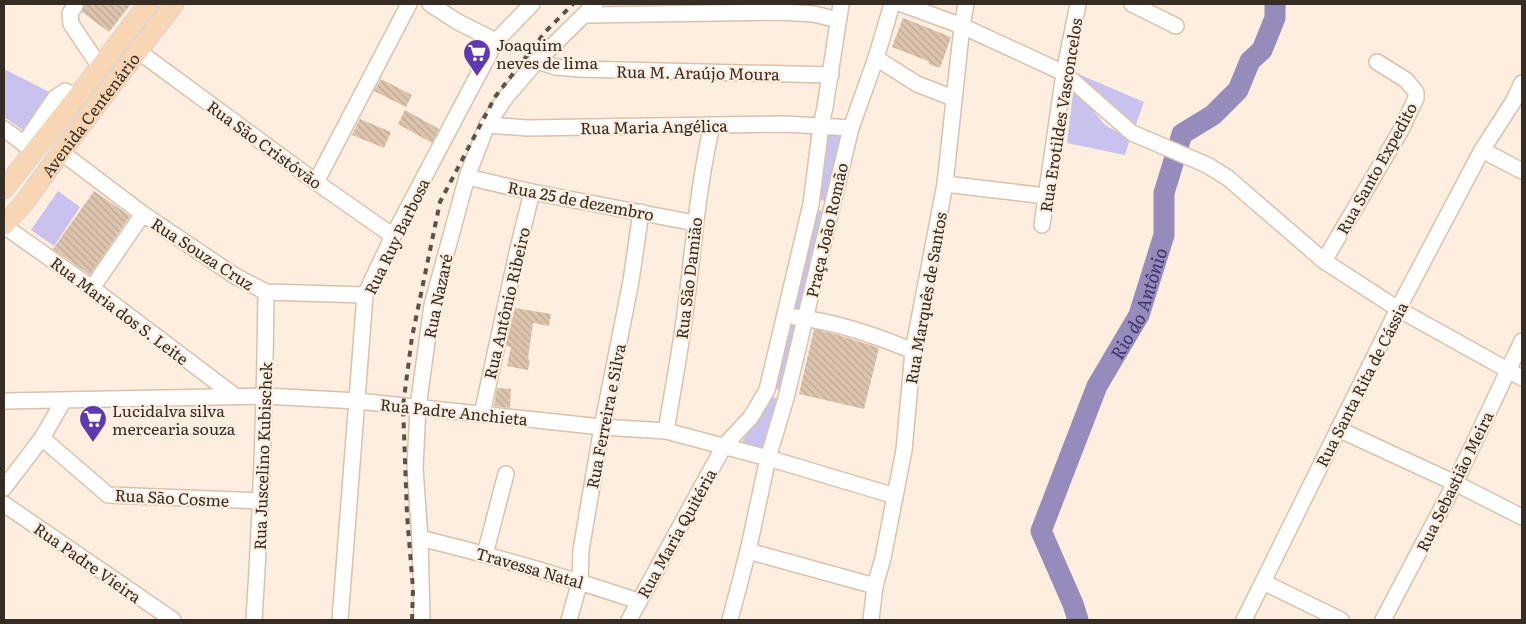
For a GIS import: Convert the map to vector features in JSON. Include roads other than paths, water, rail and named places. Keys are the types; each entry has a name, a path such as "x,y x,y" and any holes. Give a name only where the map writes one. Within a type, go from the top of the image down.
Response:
{"main road":[{"name":"Avenida Centenário","path":"4,189 29,148 77,98 148,4"},
{"name":"Avenida Centenário","path":"4,226 24,203 174,4"},
{"path":"100,67 119,76"}],"street":[{"path":"316,182 410,4"},
{"path":"430,4 458,22 496,41"},
{"name":"Rua Ruy Barbosa","path":"340,620 365,295 393,236 496,41 532,4"},
{"name":"Rua Nazaré","path":"422,620 416,468 418,407 432,305 467,177 487,126 506,97 537,61 596,4"},
{"name":"Praça João Romão","path":"724,446 751,417 767,390 811,204 821,126 831,75 841,4"},
{"name":"Praça João Romão","path":"730,620 748,551 768,458 786,398 850,128 876,58 892,4"},
{"path":"902,4 962,26 1064,72 1132,133 1207,165 1228,178 1324,261 1398,309 1522,378"},
{"name":"Rua Marquês de Santos","path":"871,620 875,586 883,558 904,450 913,351 945,184 953,98 966,4"},
{"name":"Rua Erotildes Vasconcelos","path":"1042,226 1064,72 1078,4"},
{"path":"1132,4 1176,26"},
{"path":"75,6 70,12 71,24 100,67"},
{"path":"585,15 780,12 814,14 838,20"},
{"name":"Rua São Cristóvão","path":"138,51 316,182 393,236"},
{"path":"876,58 917,84 953,98"},
{"name":"Rua M. Araújo Moura","path":"537,61 556,67 579,69 831,75"},
{"name":"Rua Santo Expedito","path":"1324,261 1401,130 1416,98 1416,92 1406,80 1377,62"},
{"name":"Rua Santa Rita de Cássia","path":"1244,620 1398,309 1482,150 1518,104 1522,83"},
{"name":"Rua São Damião","path":"666,431 684,322 695,222 712,124"},
{"name":"Rua Maria Angélica","path":"487,126 527,128 786,124 850,128"},
{"path":"4,129 29,148"},
{"path":"1482,150 1522,171"},
{"name":"Rua Souza Cruz","path":"61,152 143,214 235,276 266,292 365,295"},
{"name":"Rua 25 de dezembro","path":"467,177 532,192 695,222"},
{"path":"945,184 1046,196"},
{"name":"Rua Antônio Ribeiro","path":"482,414 532,192"},
{"path":"811,204 830,210"},
{"name":"Rua Ferreira e Silva","path":"569,620 580,581 581,550 602,427 631,280 641,212"},
{"path":"92,288 143,214"},
{"name":"Rua Maria dos S. Leite","path":"4,226 92,288 235,396"},
{"name":"Rua Juscelino Kubischek","path":"254,620 265,396 266,292"},
{"path":"784,315 805,318 876,335 913,351"},
{"name":"Rua Sebastião Meira","path":"1383,620 1455,483 1522,341"},
{"path":"767,390 786,398"},
{"name":"Rua Padre Anchieta","path":"4,401 265,396 358,401 602,427 666,431 768,458 895,496"},
{"path":"4,488 42,438 64,400"},
{"path":"1338,429 1455,483 1522,517"},
{"name":"Rua São Cosme","path":"42,438 108,495 261,501"},
{"name":"Rua Maria Quitéria","path":"629,620 724,446"},
{"path":"485,554 506,474"},
{"name":"Rua Padre Vieira","path":"4,504 173,620"},
{"name":"Travessa Natal","path":"420,538 580,581 638,601"},
{"path":"748,551 814,571 875,586"},
{"path":"1263,582 1341,620"}],"waterway":[{"name":"Rio do Antônio","path":"1078,620 1073,604 1041,531 1097,386 1139,315 1164,235 1164,193 1182,134 1213,115 1238,90 1250,61 1262,50 1275,18 1275,4"}],"railway":[{"path":"412,620 413,589 407,515 403,406 412,337 440,202 495,97 546,31 573,4"}],"place":[{"name":"Joaquim neves de lima","path":"477,77"},
{"name":"Lucidalva silva mercearia souza","path":"93,443"}]}
